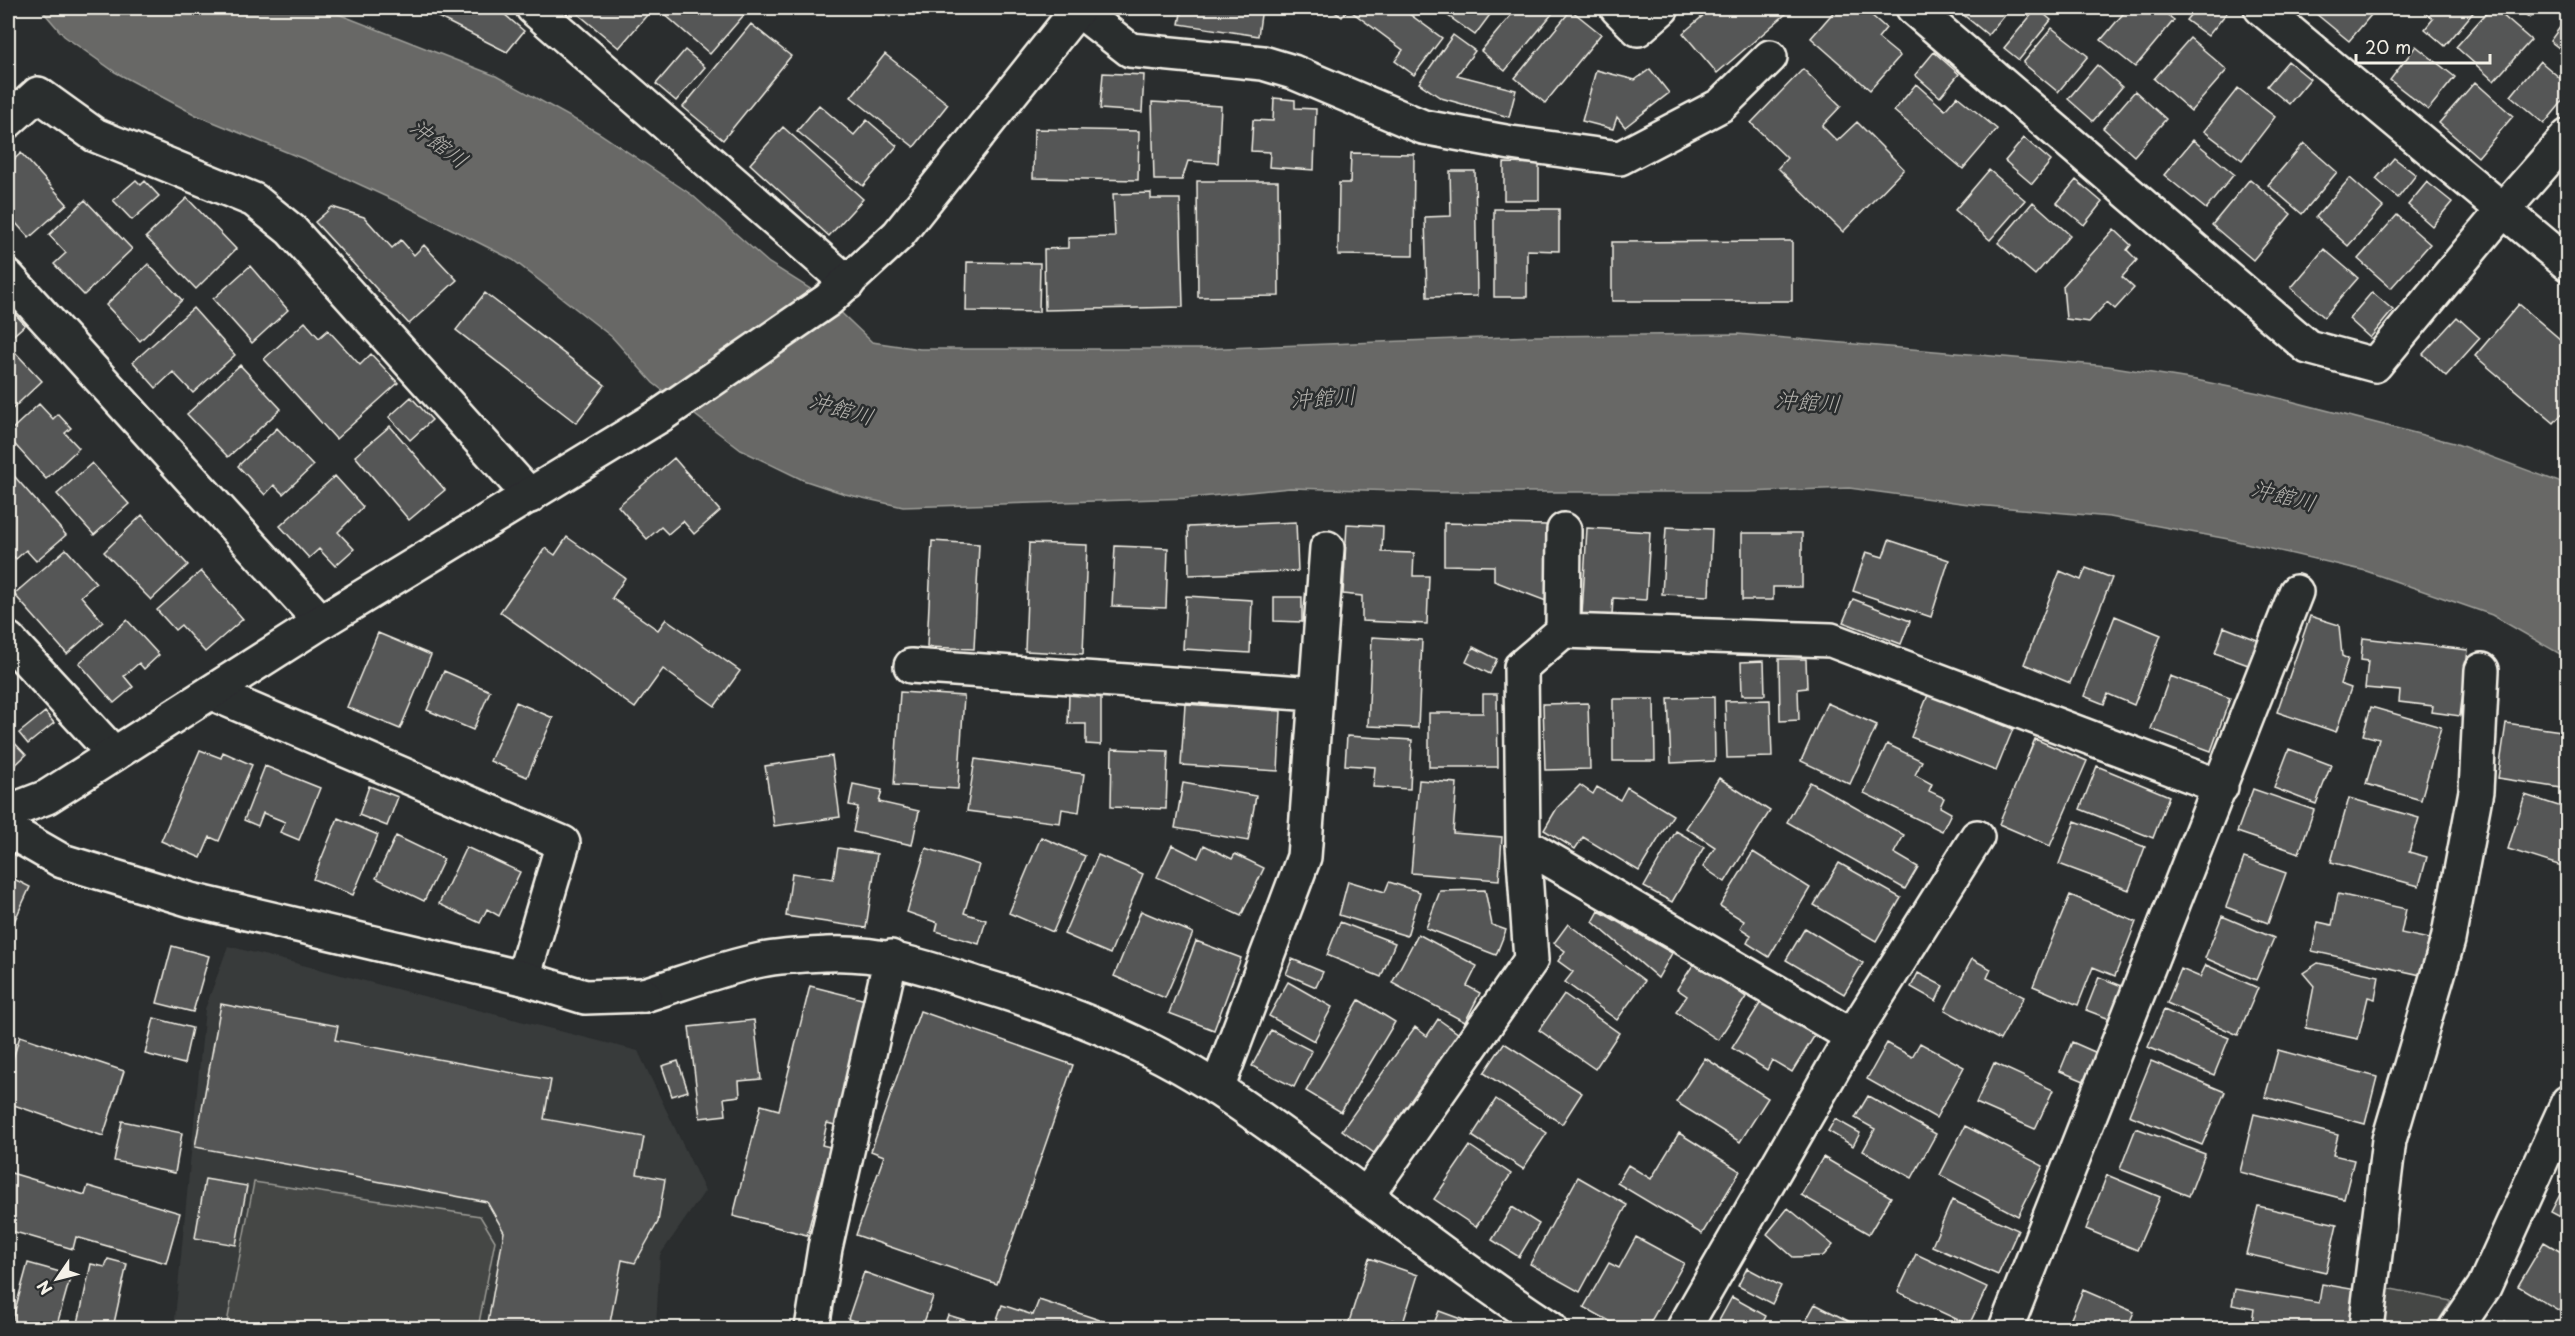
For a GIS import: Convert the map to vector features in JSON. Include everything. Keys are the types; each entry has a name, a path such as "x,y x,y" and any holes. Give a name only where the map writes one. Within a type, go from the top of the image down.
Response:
{"street":[{"path":"533,8 838,292"},
{"path":"8,812 47,797 321,622 672,408 838,292 898,235 1078,8 1130,50 1263,63 1293,72 1423,127 1511,143 1620,158 1721,105 1770,57"},
{"path":"1617,8 1638,29 1662,8"},
{"path":"1913,8 2308,347 2375,365 2504,208 2568,136"},
{"path":"2261,8 2504,208 2568,264"},
{"path":"8,121 38,94 95,135 254,200 291,230 530,496"},
{"path":"8,277 321,622"},
{"path":"1563,631 1564,531"},
{"path":"1217,1089 1304,857 1327,548"},
{"path":"2006,1329 2296,592"},
{"path":"1367,1195 1531,960 1523,844 1521,667 1563,631 1831,640 2221,787"},
{"path":"8,639 114,754"},
{"path":"911,666 1315,694"},
{"path":"2366,1329 2389,1140 2448,940 2476,791 2481,670"},
{"path":"212,693 563,843 523,978"},
{"path":"8,830 62,861 191,900 523,978 585,997 644,995 762,960 829,954 891,957 1017,996 1086,1021 1154,1053 1217,1089 1367,1195 1508,1316 1550,1329"},
{"path":"1684,1329 1852,1036 1977,837"},
{"path":"1523,844 1852,1036"},
{"path":"812,1329 825,1248 891,957"},
{"path":"2456,1329 2484,1287 2568,1102"}],"shaded area":[{"path":"228,946 638,1051 705,1191 660,1255 656,1328 174,1328 205,1009"},
{"path":"254,1182 480,1216 495,1241 478,1328 226,1328"},
{"path":"2386,1288 2451,1301 2434,1328 2379,1328"}],"water":[{"name":"沖館川","path":"40,8 323,8 496,76 599,133 692,195 769,263 828,300 872,342 920,349 1199,349 1535,336 1738,334 2108,366 2259,393 2454,443 2567,485 2567,658 2492,615 2366,571 2228,539 2110,517 1976,505 1849,488 1748,492 1436,492 1290,488 1191,498 903,507 845,494 803,480 741,450 653,383 612,337 513,260 402,204 311,162 196,115 115,72 64,36"}],"building":[{"path":"426,8 497,8 524,31 507,52 424,10"},
{"path":"571,8 653,8 619,48"},
{"path":"668,8 750,8 710,54 663,13"},
{"path":"876,8 897,8 890,17"},
{"path":"1182,8 1262,8 1258,36 1179,24"},
{"path":"1329,8 1401,8 1442,38 1414,75 1395,61 1403,50 1348,9 1342,17"},
{"path":"1437,8 1495,8 1475,35"},
{"path":"1517,8 1557,8 1505,71 1481,51"},
{"path":"1712,8 1782,8 1787,13 1717,73 1683,33"},
{"path":"1837,8 1863,8 1886,28 1878,38 1900,56 1870,90 1811,38"},
{"path":"1955,8 2010,8 1988,35"},
{"path":"2037,8 2051,20 2019,60 2004,48"},
{"path":"2070,8 2086,8 2080,15"},
{"path":"2128,8 2159,8 2174,20 2135,67 2101,40"},
{"path":"2196,8 2229,10 2208,36 2186,20"},
{"path":"2319,8 2377,8 2349,41 2315,13"},
{"path":"2420,8 2477,8 2445,46 2425,29 2433,19"},
{"path":"2491,8 2494,8 2531,40 2494,81 2456,47"},
{"path":"2517,8 2539,8 2530,18"},
{"path":"1571,10 1601,34 1545,103 1515,78"},
{"path":"2566,19 2568,20 2568,55 2550,41"},
{"path":"751,24 791,56 723,140 683,107"},
{"path":"2052,28 2088,56 2058,92 2023,63"},
{"path":"1453,35 1475,51 1457,75 1516,90 1509,117 1441,98 1419,83"},
{"path":"2190,38 2227,70 2191,111 2154,79"},
{"path":"2416,46 2455,77 2428,110 2390,80"},
{"path":"685,50 705,67 676,101 656,84"},
{"path":"1934,52 1959,74 1940,97 1915,75"},
{"path":"885,54 948,104 914,147 851,97"},
{"path":"2288,61 2310,79 2289,104 2267,86"},
{"path":"2540,61 2568,85 2568,95 2544,124 2511,96"},
{"path":"2097,65 2122,87 2093,121 2068,99"},
{"path":"1650,69 1669,93 1625,127 1617,117 1613,129 1582,121 1596,70 1635,80"},
{"path":"1803,69 1841,106 1822,126 1837,141 1857,122 1904,169 1843,232 1778,168 1787,158 1751,123"},
{"path":"1103,73 1144,75 1142,112 1100,109"},
{"path":"2475,82 2513,116 2478,157 2439,123"},
{"path":"1916,84 1945,110 1957,96 1997,129 1963,169 1894,111"},
{"path":"2238,88 2275,117 2242,160 2204,131"},
{"path":"2135,91 2166,119 2134,156 2103,128"},
{"path":"1274,98 1295,100 1295,108 1316,109 1314,170 1269,167 1270,152 1251,151 1253,120 1273,121"},
{"path":"1152,102 1221,106 1218,163 1188,161 1182,180 1154,180"},
{"path":"819,105 854,135 867,120 897,146 863,186 797,131"},
{"path":"783,127 863,199 829,236 750,164"},
{"path":"1034,129 1139,131 1138,180 1033,178"},
{"path":"2024,138 2051,161 2032,184 2005,161"},
{"path":"2193,140 2234,174 2206,209 2164,175"},
{"path":"2304,143 2337,172 2302,214 2268,185"},
{"path":"21,153 67,204 29,238 8,214 8,165"},
{"path":"1351,153 1414,154 1413,256 1338,255 1339,183 1350,183"},
{"path":"2394,158 2416,175 2398,198 2376,179"},
{"path":"1504,163 1539,164 1539,200 1504,200"},
{"path":"1989,170 2025,200 1990,240 1955,210"},
{"path":"1450,171 1475,171 1477,296 1427,297 1425,217 1451,216"},
{"path":"2350,178 2383,207 2348,246 2316,217"},
{"path":"2250,179 2291,214 2253,260 2212,225"},
{"path":"136,180 141,185 145,181 159,196 132,220 113,200"},
{"path":"2076,180 2102,202 2084,225 2057,203"},
{"path":"1197,181 1278,181 1279,296 1198,297"},
{"path":"2427,182 2452,202 2432,226 2408,205"},
{"path":"1151,193 1151,199 1180,199 1183,307 1045,310 1044,249 1068,248 1068,238 1115,237 1113,194"},
{"path":"187,198 236,249 196,289 146,237"},
{"path":"85,200 132,249 84,295 54,264 66,253 49,235"},
{"path":"2033,202 2070,235 2035,275 1998,243"},
{"path":"332,207 364,217 392,248 401,240 414,255 424,245 457,280 409,324 315,222"},
{"path":"1494,209 1559,209 1559,251 1527,250 1527,297 1494,297"},
{"path":"2397,215 2430,244 2391,288 2358,259"},
{"path":"2114,229 2131,245 2127,250 2137,260 2122,277 2134,288 2115,309 2107,302 2089,322 2066,319 2063,286"},
{"path":"1792,241 1792,301 1612,301 1612,242"},
{"path":"2324,249 2358,278 2324,317 2291,288"},
{"path":"967,262 1040,263 1039,312 966,311"},
{"path":"148,264 182,300 140,341 106,305"},
{"path":"250,266 288,310 252,343 213,299"},
{"path":"2372,292 2393,310 2370,338 2349,319"},
{"path":"485,293 605,385 576,423 456,330"},
{"path":"2519,304 2568,346 2568,407 2554,423 2475,356"},
{"path":"193,308 235,355 193,393 173,372 156,388 133,362"},
{"path":"14,313 25,325 8,340 8,319"},
{"path":"2457,317 2480,338 2446,376 2423,354"},
{"path":"305,322 319,338 328,330 360,365 371,354 398,383 336,439 264,359"},
{"path":"12,349 42,381 8,413 8,353"},
{"path":"240,365 281,409 228,457 187,414"},
{"path":"411,397 432,420 410,440 389,417"},
{"path":"39,404 53,419 58,414 71,428 65,433 79,448 46,479 8,437 8,433"},
{"path":"390,426 445,490 409,520 355,456"},
{"path":"277,428 313,466 283,494 274,485 265,495 238,466"},
{"path":"674,458 720,511 694,534 683,521 668,534 661,527 647,539 618,506"},
{"path":"92,463 129,504 94,535 57,494"},
{"path":"8,469 66,535 36,561 26,550 16,559 8,550"},
{"path":"335,476 363,507 338,532 354,549 335,566 319,549 309,558 280,526"},
{"path":"142,515 188,565 151,600 104,552"},
{"path":"1296,522 1298,571 1189,575 1188,527"},
{"path":"1444,523 1547,525 1546,601 1494,581 1494,566 1444,565"},
{"path":"1347,524 1383,526 1382,552 1414,553 1413,576 1429,576 1427,624 1362,621 1362,596 1343,594"},
{"path":"1666,527 1712,529 1709,596 1662,594"},
{"path":"1587,528 1650,532 1646,600 1613,598 1612,616 1582,614"},
{"path":"1742,533 1802,533 1802,587 1773,587 1773,600 1742,600"},
{"path":"567,537 625,578 612,598 658,630 666,619 740,671 715,706 663,669 635,708 500,612 545,548 555,555"},
{"path":"1889,540 1949,560 1931,617 1853,591 1866,552 1883,557"},
{"path":"932,541 979,544 974,649 927,647"},
{"path":"1029,543 1087,545 1083,654 1025,651"},
{"path":"1115,546 1168,548 1166,608 1112,606"},
{"path":"66,549 96,583 81,596 103,622 67,654 14,594"},
{"path":"2086,568 2112,578 2070,683 2024,664 2060,571 2081,580"},
{"path":"201,571 243,619 205,652 181,625 175,630 157,610"},
{"path":"1186,596 1252,600 1250,653 1183,649"},
{"path":"1274,597 1302,597 1302,622 1274,621"},
{"path":"1853,599 1910,621 1901,644 1843,622"},
{"path":"2115,616 2161,635 2134,705 2108,694 2104,704 2084,696"},
{"path":"2310,616 2339,625 2342,656 2348,659 2340,684 2351,688 2336,732 2277,712"},
{"path":"127,620 159,655 144,669 139,663 124,676 133,687 114,703 79,663"},
{"path":"2224,627 2260,641 2251,666 2215,653"},
{"path":"378,633 431,655 400,729 347,707"},
{"path":"1372,637 1422,640 1418,728 1368,726"},
{"path":"2363,638 2468,650 2460,716 2432,712 2433,706 2399,702 2400,691 2365,688 2368,661 2361,660"},
{"path":"1473,647 1497,659 1490,674 1466,662"},
{"path":"1779,659 1806,659 1807,688 1798,689 1799,720 1780,721"},
{"path":"1764,661 1765,695 1742,695 1741,662"},
{"path":"444,671 490,691 473,730 427,710"},
{"path":"2170,676 2230,698 2211,751 2151,729"},
{"path":"900,692 964,696 958,789 894,785"},
{"path":"1069,694 1101,695 1101,745 1086,744 1086,724 1068,724"},
{"path":"1483,694 1497,694 1498,767 1429,767 1429,713 1483,713"},
{"path":"1928,695 2013,729 1996,771 1911,737"},
{"path":"1714,697 1715,761 1671,763 1668,698"},
{"path":"1613,699 1654,699 1655,761 1613,761"},
{"path":"1770,700 1772,757 1727,758 1725,701"},
{"path":"516,702 553,718 527,777 490,761"},
{"path":"1588,703 1590,769 1545,770 1543,704"},
{"path":"1827,703 1877,725 1850,784 1801,761"},
{"path":"1185,704 1281,711 1278,771 1181,765"},
{"path":"2371,707 2441,727 2421,800 2366,784 2379,739 2363,735"},
{"path":"45,712 54,723 28,744 19,733"},
{"path":"2506,723 2568,732 2568,789 2498,778"},
{"path":"8,736 26,755 8,772"},
{"path":"1347,736 1412,740 1410,789 1373,787 1375,767 1345,765"},
{"path":"2035,739 2087,761 2050,846 1999,824"},
{"path":"1887,744 1922,761 1915,775 1932,784 1929,791 1944,798 1940,807 1951,813 1942,831 1864,793"},
{"path":"1112,749 1168,751 1166,809 1111,807"},
{"path":"2289,749 2331,765 2316,804 2274,788"},
{"path":"200,750 221,758 223,752 252,765 219,841 210,837 201,858 161,841"},
{"path":"832,756 840,817 774,826 765,766"},
{"path":"975,759 1084,774 1079,812 1062,809 1060,823 967,811"},
{"path":"265,766 320,788 299,840 280,832 285,822 263,813 258,826 244,820"},
{"path":"2097,766 2169,796 2153,838 2080,809"},
{"path":"1719,778 1770,811 1725,882 1703,867 1715,847 1686,828"},
{"path":"1419,780 1457,783 1453,833 1502,837 1499,880 1411,873"},
{"path":"1810,782 1904,835 1894,853 1918,867 1905,889 1787,822"},
{"path":"1183,783 1256,796 1248,841 1175,828"},
{"path":"853,784 882,790 879,802 919,811 912,845 853,832 858,807 849,805"},
{"path":"1580,785 1593,794 1597,787 1620,800 1627,787 1673,815 1639,871 1583,837 1575,849 1544,830 1557,808"},
{"path":"369,786 398,797 387,826 359,815"},
{"path":"2253,789 2314,810 2299,853 2237,832"},
{"path":"2525,795 2568,809 2568,868 2508,849"},
{"path":"2349,798 2419,818 2409,852 2427,857 2419,886 2331,862"},
{"path":"338,818 378,835 353,895 313,879"},
{"path":"2075,821 2145,847 2129,890 2059,864"},
{"path":"1676,831 1704,847 1672,902 1644,887"},
{"path":"396,836 444,859 424,901 376,878"},
{"path":"1041,837 1085,856 1053,932 1009,913"},
{"path":"1172,845 1198,858 1204,845 1232,859 1235,854 1264,868 1241,916 1157,877"},
{"path":"466,847 520,872 499,916 487,909 480,923 439,904"},
{"path":"838,848 877,854 866,928 786,916 792,873 833,879"},
{"path":"926,848 979,865 964,913 986,920 979,944 936,931 938,923 907,912"},
{"path":"1753,852 1810,888 1769,957 1747,943 1751,935 1740,928 1744,921 1720,906"},
{"path":"1098,855 1143,874 1110,954 1064,934"},
{"path":"2244,858 2286,873 2268,923 2226,907"},
{"path":"1839,863 1901,898 1876,941 1814,905"},
{"path":"8,876 30,887 8,935"},
{"path":"1348,881 1385,892 1389,882 1420,892 1407,936 1339,915"},
{"path":"1485,890 1492,925 1506,930 1496,955 1426,928 1440,891"},
{"path":"2338,894 2406,909 2401,933 2429,939 2421,975 2312,951 2318,922 2332,925"},
{"path":"2070,895 2136,922 2115,976 2093,967 2078,1005 2033,986"},
{"path":"1141,911 1193,933 1165,998 1114,976"},
{"path":"1599,911 1672,953 1658,978 1593,922"},
{"path":"2222,916 2274,938 2256,980 2205,958"},
{"path":"1340,922 1395,943 1381,977 1327,955"},
{"path":"1568,924 1645,981 1617,1020 1565,982 1573,972 1558,961 1565,951 1554,943"},
{"path":"1805,928 1863,963 1844,994 1786,960"},
{"path":"1418,934 1477,966 1467,986 1480,993 1465,1022 1392,983"},
{"path":"1196,941 1241,958 1214,1030 1169,1013"},
{"path":"172,946 209,956 193,1012 157,1003"},
{"path":"1292,959 1323,972 1316,987 1286,974"},
{"path":"1972,959 1991,969 1987,978 2024,997 2000,1040 1945,1010"},
{"path":"1695,962 1746,997 1718,1040 1676,1012 1687,996 1677,989"},
{"path":"2318,963 2379,976 2375,999 2368,997 2358,1039 2306,1028 2314,986 2303,973"},
{"path":"2206,965 2258,988 2238,1035 2167,1003 2181,969 2200,977"},
{"path":"1918,973 1943,986 1936,1001 1911,987"},
{"path":"2099,977 2127,988 2115,1021 2086,1010"},
{"path":"1288,982 1332,1007 1314,1041 1269,1016"},
{"path":"810,986 866,1000 835,1125 827,1123 822,1145 830,1147 807,1235 733,1216 761,1105 779,1110"},
{"path":"1564,994 1619,1033 1595,1069 1539,1030"},
{"path":"1359,1000 1395,1022 1341,1112 1306,1091"},
{"path":"1761,1002 1815,1035 1792,1072 1772,1060 1767,1070 1732,1048"},
{"path":"221,1004 338,1026 335,1040 551,1080 544,1119 644,1137 637,1174 665,1179 658,1222 635,1263 622,1260 609,1328 487,1328 504,1232 487,1202 195,1147"},
{"path":"2164,1010 2229,1038 2214,1075 2148,1047"},
{"path":"920,1011 1073,1065 997,1284 856,1235 884,1156 871,1151"},
{"path":"154,1018 192,1028 184,1064 145,1054"},
{"path":"1438,1019 1459,1034 1374,1153 1342,1130 1415,1027 1427,1036"},
{"path":"754,1020 761,1079 739,1081 740,1096 724,1098 726,1115 700,1118 689,1027"},
{"path":"1271,1030 1312,1051 1294,1087 1252,1066"},
{"path":"20,1036 124,1071 103,1136 8,1103 8,1074"},
{"path":"2072,1042 2097,1053 2084,1081 2060,1071"},
{"path":"1504,1043 1582,1093 1562,1124 1484,1073"},
{"path":"1887,1043 1912,1057 1920,1043 1964,1067 1936,1118 1867,1079"},
{"path":"2278,1050 2377,1077 2365,1124 2265,1097"},
{"path":"1705,1058 1768,1098 1740,1142 1676,1102"},
{"path":"678,1061 688,1091 672,1096 662,1066"},
{"path":"2151,1061 2225,1092 2202,1145 2129,1115"},
{"path":"1994,1063 2053,1090 2035,1129 1976,1103"},
{"path":"1868,1096 1936,1134 1912,1178 1863,1151 1875,1129 1855,1118"},
{"path":"1496,1099 1547,1133 1523,1169 1472,1136"},
{"path":"2254,1114 2338,1135 2333,1155 2354,1160 2344,1199 2240,1172"},
{"path":"1835,1119 1860,1133 1853,1146 1828,1131"},
{"path":"122,1121 182,1133 175,1173 114,1161"},
{"path":"1965,1126 2043,1166 2018,1216 1940,1175"},
{"path":"2136,1128 2205,1154 2189,1196 2120,1169"},
{"path":"1679,1133 1740,1171 1702,1234 1617,1183 1628,1165 1651,1179"},
{"path":"1470,1146 1511,1174 1476,1227 1434,1199"},
{"path":"1823,1157 1891,1197 1869,1234 1801,1195"},
{"path":"8,1172 85,1195 88,1186 180,1213 166,1263 76,1237 73,1249 8,1230"},
{"path":"2107,1175 2160,1197 2137,1250 2086,1229"},
{"path":"1578,1177 1627,1205 1580,1292 1530,1264"},
{"path":"205,1179 247,1186 236,1245 195,1238"},
{"path":"2565,1185 2568,1186 2568,1221 2551,1212"},
{"path":"1952,1200 2018,1230 1998,1275 1932,1246"},
{"path":"2258,1206 2337,1224 2326,1272 2246,1254"},
{"path":"1512,1207 1539,1224 1519,1257 1492,1240"},
{"path":"1788,1208 1833,1245 1823,1256 1793,1257 1767,1234"},
{"path":"1636,1237 1684,1263 1647,1328 1622,1328 1584,1307 1609,1263 1619,1268"},
{"path":"2544,1242 2568,1256 2568,1316 2518,1286"},
{"path":"1916,1254 1987,1287 1969,1325 1898,1292"},
{"path":"1369,1258 1418,1275 1403,1323 1392,1320 1390,1328 1347,1328"},
{"path":"108,1259 127,1264 113,1328 77,1328 91,1264 105,1267"},
{"path":"28,1263 71,1275 56,1328 10,1328"},
{"path":"1747,1268 1781,1286 1772,1304 1738,1286"},
{"path":"864,1272 933,1297 922,1328 874,1328 848,1319"},
{"path":"2322,1284 2357,1290 2350,1328 2251,1328 2254,1309 2232,1305 2235,1289 2319,1303"},
{"path":"2083,1290 2134,1312 2127,1328 2067,1328"},
{"path":"1732,1297 1766,1316 1761,1326 1765,1328 1715,1328"},
{"path":"1039,1300 1124,1328 994,1328 1002,1305 1033,1315"},
{"path":"1815,1304 1862,1328 1802,1328"},
{"path":"1439,1311 1480,1326 1479,1328 1432,1328"},
{"path":"948,1315 968,1321 966,1328 943,1328"},
{"path":"1934,1321 1948,1328 1930,1328"},
{"path":"2505,1321 2516,1328 2500,1328"}]}
